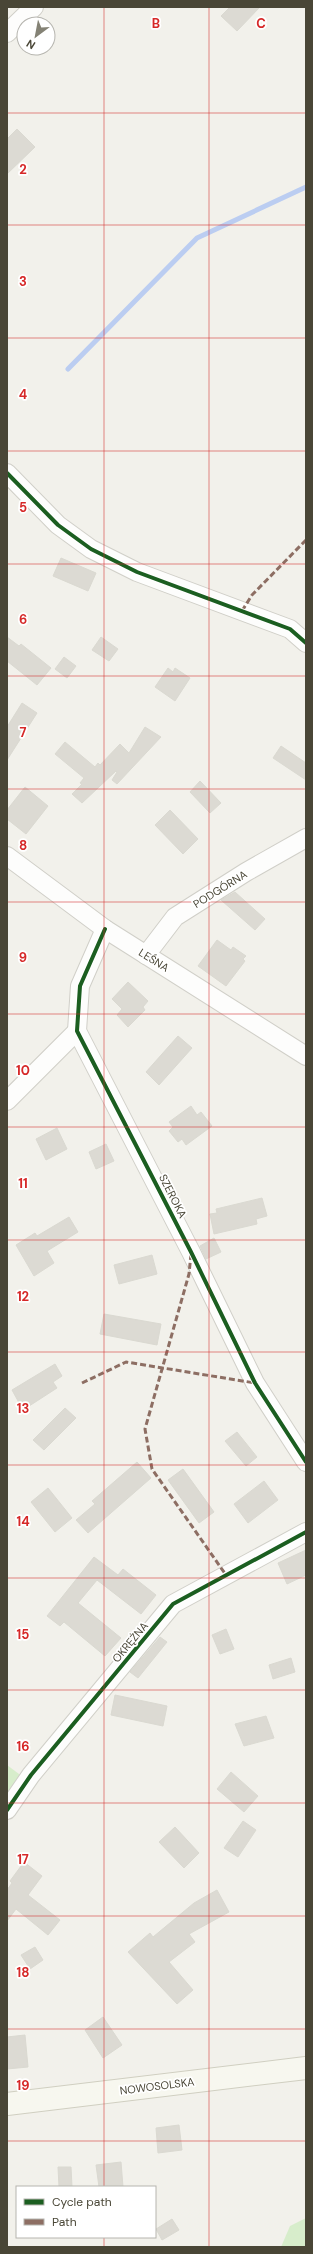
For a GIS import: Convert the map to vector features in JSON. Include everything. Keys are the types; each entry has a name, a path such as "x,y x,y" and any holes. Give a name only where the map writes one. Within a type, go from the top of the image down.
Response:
{"main road":[{"name":"NOWOSOLSKA","path":"7,2104 306,2068"}],"street":[{"path":"8,31 34,7"},
{"path":"7,474 58,525 91,550 137,572 290,629 306,643"},
{"name":"PODGÓRNA","path":"146,955 175,917 246,872 306,838"},
{"name":"LEŚNA","path":"7,856 105,929 306,1056"},
{"path":"7,1102 77,1031 80,986 105,929"},
{"name":"SZEROKA","path":"77,1031 191,1252 255,1382 306,1462"},
{"name":"OKRĘŻNA","path":"7,1810 31,1775 173,1604 306,1532"}],"green space":[{"path":"7,1765 23,1777 7,1800"},
{"path":"306,2218 306,2247 281,2247 290,2226"}],"building":[{"path":"230,7 260,7 237,31 221,16"},
{"path":"17,129 35,147 7,174 7,139"},
{"path":"61,558 96,573 88,591 53,576"},
{"path":"7,637 19,646 21,644 51,668 37,685 7,661"},
{"path":"101,637 118,649 109,661 92,650"},
{"path":"64,657 76,666 67,678 55,669"},
{"path":"168,668 173,672 175,668 190,678 175,701 155,687"},
{"path":"22,703 37,713 7,760 7,727"},
{"path":"145,727 161,737 117,784 112,780 117,772 116,771 82,803 72,794 82,784 80,783 84,778 55,754 65,742 95,767 98,763 100,765 120,744 129,753"},
{"path":"281,746 306,763 306,780 273,758"},
{"path":"200,781 221,803 210,813 190,792"},
{"path":"25,787 48,806 26,834 7,819 7,810"},
{"path":"170,810 198,839 183,854 155,825"},
{"path":"235,892 265,919 255,930 221,900"},
{"path":"217,940 231,950 233,947 246,956 243,959 245,961 226,986 198,966"},
{"path":"128,982 148,1001 143,1007 145,1010 128,1027 117,1015 122,1009 112,999"},
{"path":"178,1036 192,1048 159,1085 146,1072"},
{"path":"191,1106 197,1115 201,1112 212,1126 186,1145 182,1139 178,1142 169,1131 173,1127 169,1122"},
{"path":"57,1128 67,1149 46,1160 36,1139"},
{"path":"106,1144 114,1161 96,1169 89,1152"},
{"path":"262,1198 267,1216 256,1219 257,1224 214,1234 210,1214 217,1213 216,1209"},
{"path":"69,1217 78,1232 47,1251 54,1263 34,1276 16,1245 35,1233 37,1236"},
{"path":"214,1238 221,1252 206,1259 200,1246"},
{"path":"152,1255 157,1274 119,1284 114,1265"},
{"path":"104,1314 161,1324 157,1345 100,1334"},
{"path":"55,1364 62,1376 53,1382 57,1388 23,1410 12,1390"},
{"path":"65,1408 76,1418 44,1450 33,1440"},
{"path":"237,1432 257,1457 246,1466 225,1441"},
{"path":"137,1462 151,1478 88,1533 76,1520 95,1504 92,1501"},
{"path":"183,1469 214,1512 199,1523 168,1480"},
{"path":"264,1481 278,1500 248,1523 234,1504"},
{"path":"48,1488 72,1518 55,1532 31,1502"},
{"path":"306,1550 306,1575 287,1584 278,1563"},
{"path":"94,1557 118,1575 123,1569 156,1595 141,1614 97,1580 78,1603 121,1638 105,1656 64,1622 60,1626 47,1616"},
{"path":"226,1629 234,1649 220,1654 212,1635"},
{"path":"160,1637 167,1642 138,1678 130,1672"},
{"path":"291,1658 295,1672 273,1679 269,1665"},
{"path":"115,1695 167,1706 163,1726 111,1715"},
{"path":"266,1716 274,1738 244,1746 235,1724"},
{"path":"231,1772 258,1796 244,1812 217,1789"},
{"path":"243,1821 256,1830 238,1857 224,1848"},
{"path":"175,1827 199,1853 184,1868 159,1842"},
{"path":"24,1862 42,1876 28,1895 60,1920 48,1935 16,1909 7,1921 7,1890 12,1883 10,1881"},
{"path":"217,1890 229,1912 189,1934 195,1942 169,1962 193,1990 177,2004 128,1952 150,1933 153,1937 194,1903"},
{"path":"35,1947 43,1960 30,1969 21,1955"},
{"path":"103,2017 122,2045 103,2058 85,2030"},
{"path":"25,2035 28,2067 7,2069 7,2037"},
{"path":"179,2125 182,2150 158,2153 156,2128"},
{"path":"121,2162 123,2186 99,2186 96,2165"},
{"path":"58,2167 71,2167 72,2186 59,2186"},
{"path":"172,2219 179,2230 162,2240 156,2229"}],"waterway":[{"path":"68,369 197,238 306,187"}],"marked path":[{"path":"242,611 252,595 306,540"},
{"path":"191,1254 189,1274 145,1429 152,1469 226,1575"},
{"path":"82,1383 126,1362 255,1383"}],"cycle path":[{"path":"7,473 58,525 91,549 137,572 290,629 306,643"},
{"path":"105,929 80,986 77,1031 191,1252 255,1383 306,1462"},
{"path":"7,1810 31,1775 173,1604 306,1532"}]}
